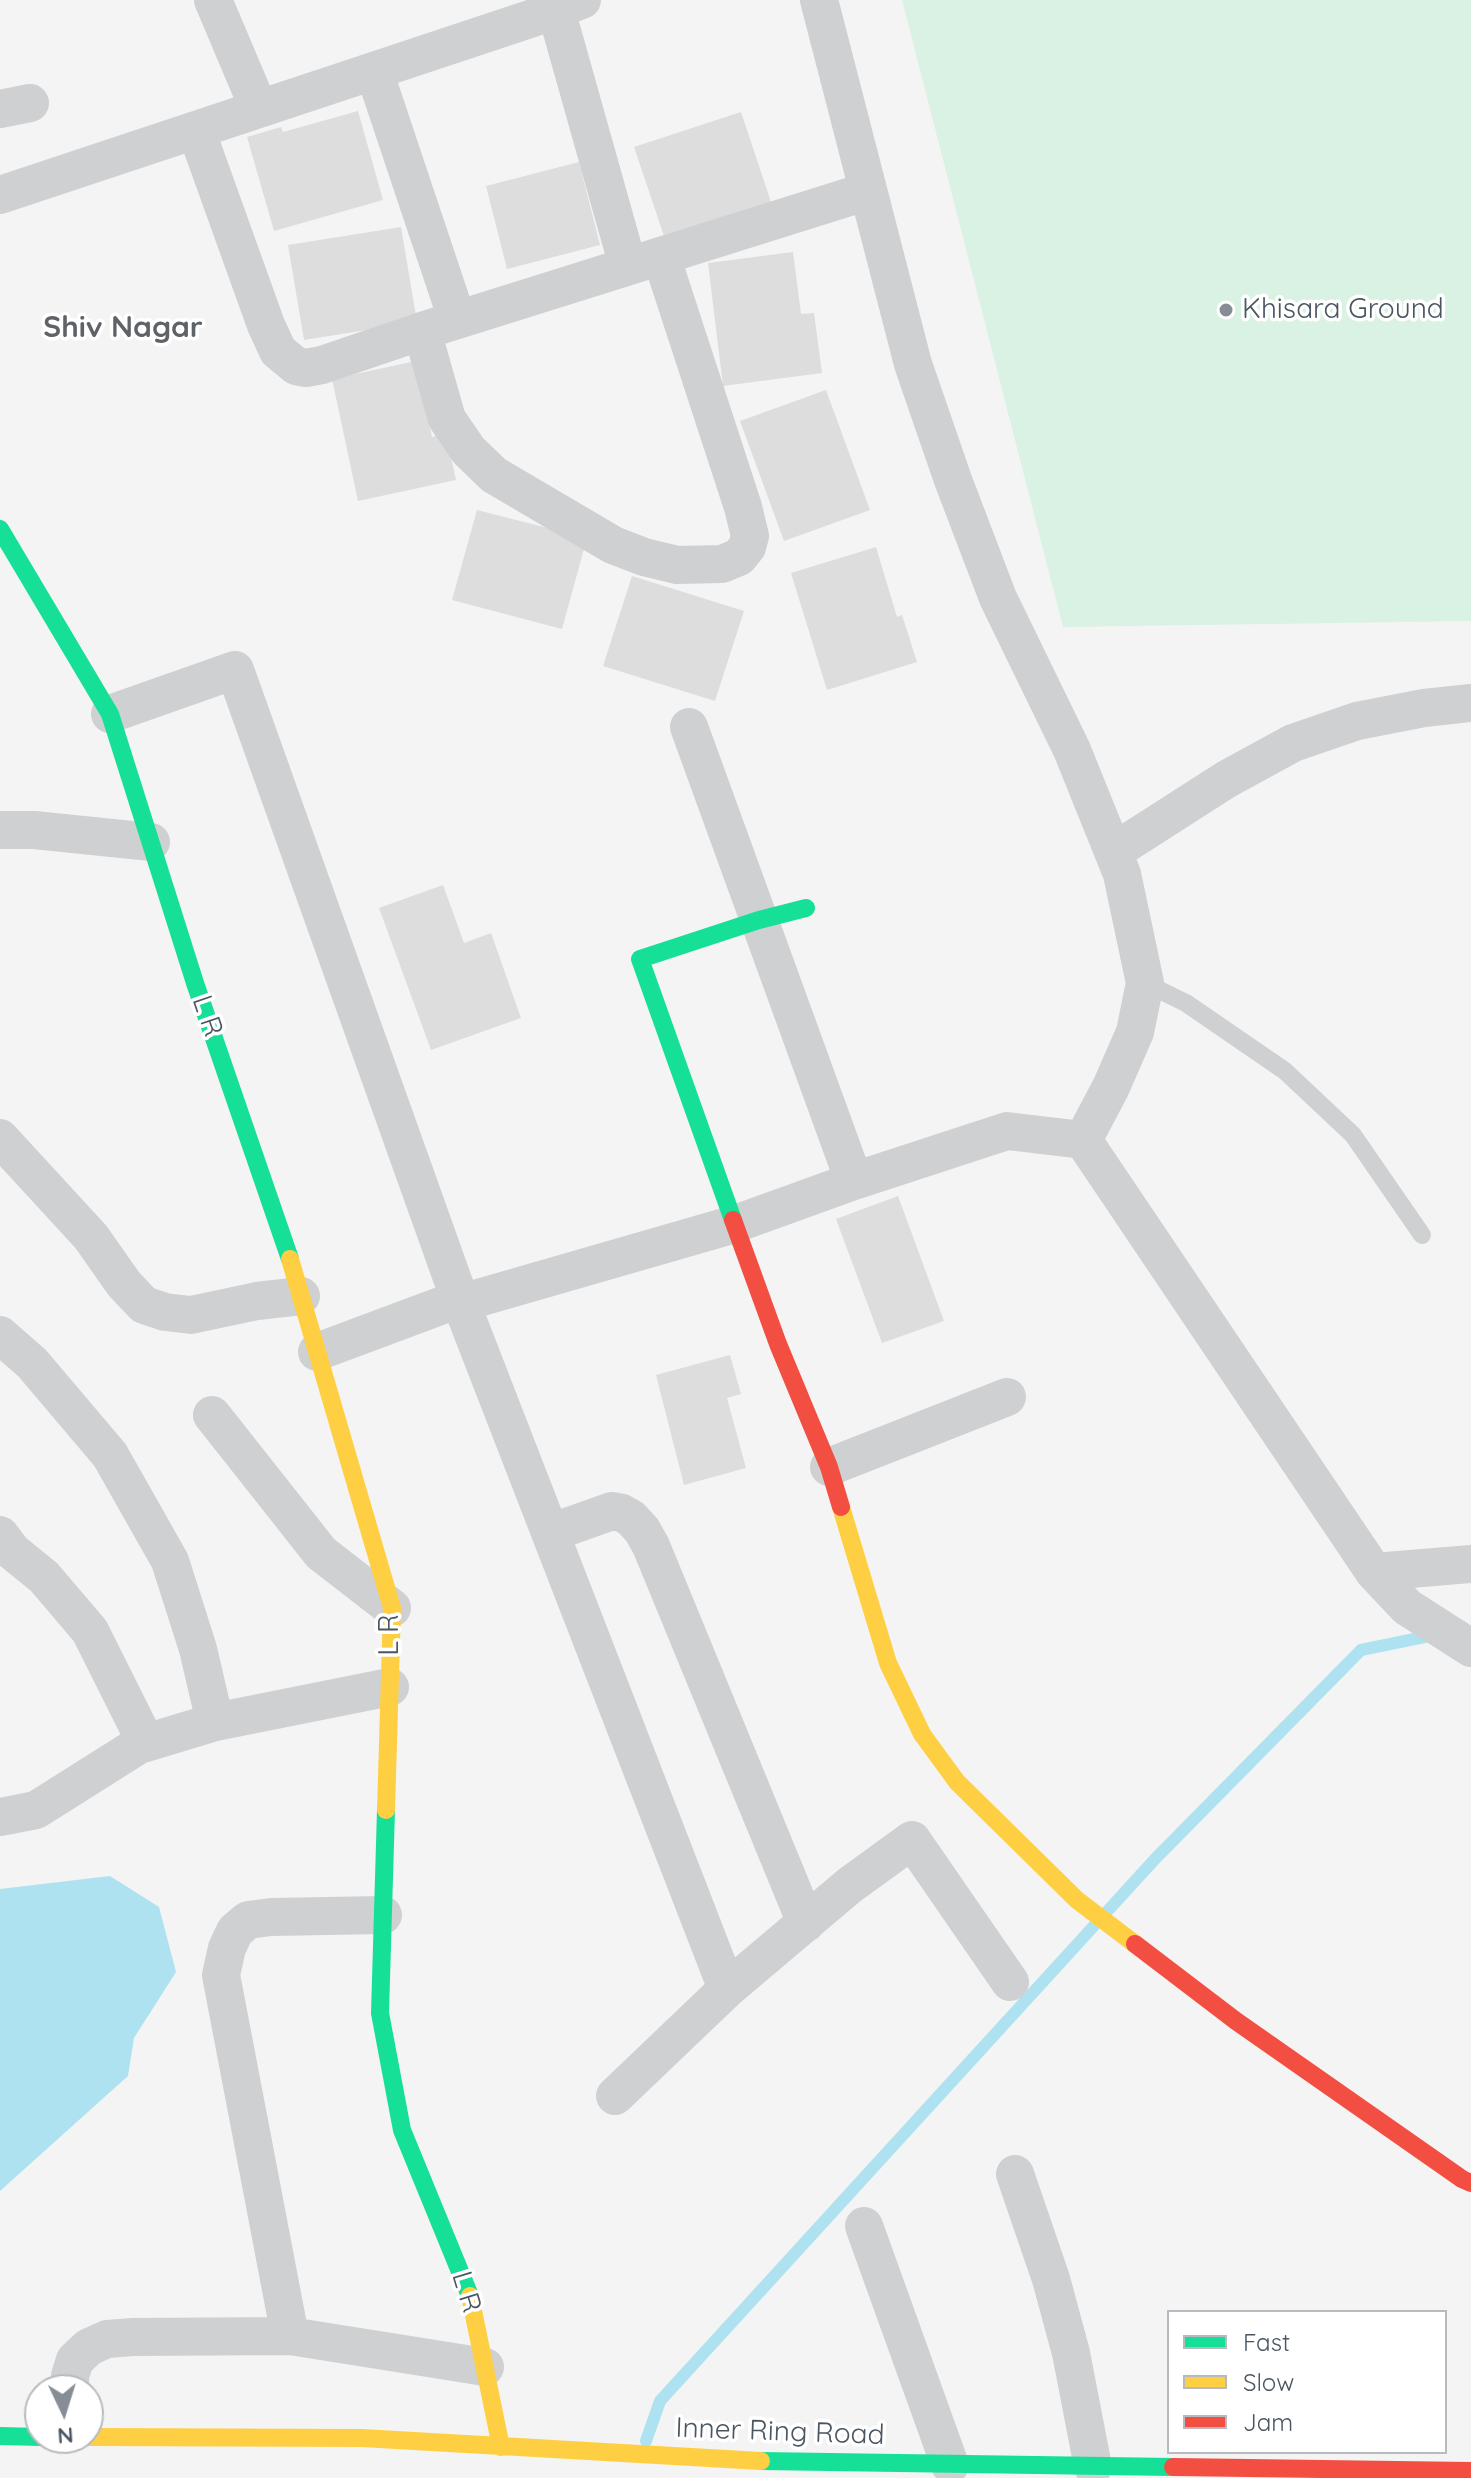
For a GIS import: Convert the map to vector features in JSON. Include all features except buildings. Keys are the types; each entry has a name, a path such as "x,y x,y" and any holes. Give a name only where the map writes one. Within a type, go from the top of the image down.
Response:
{"street":[{"path":"213,0 259,109"},
{"path":"819,0 913,364 953,480 998,598 1072,750 1122,874 1145,983 1135,1032 1083,1140"},
{"path":"0,195 569,5 644,261 743,507 750,536 747,547 739,557 722,564 677,565 613,545 494,475 469,451 447,419 439,325 374,71"},
{"path":"196,130 278,351 287,360 306,368 868,191"},
{"name":"L R","path":"0,529 110,714 195,983 287,1248 392,1608 380,2013 402,2130 470,2295 501,2447"},
{"path":"110,714 235,670 460,1301 727,1989"},
{"path":"1113,852 1227,779 1293,743 1357,721 1471,703"},
{"path":"689,727 854,1181"},
{"path":"0,830 34,830 151,842"},
{"path":"806,908 640,959 778,1344 829,1467 888,1663 922,1734 957,1782 1077,1900 1236,2021 1471,2183"},
{"path":"317,1352 460,1301 735,1224 1007,1131 1083,1140 1374,1572 1407,1607 1468,1646"},
{"path":"0,1138 91,1237 124,1284 144,1305 165,1312 191,1315 257,1301 301,1296"},
{"path":"0,1335 32,1363 110,1455 170,1561 198,1649 215,1722"},
{"path":"829,1467 1007,1397"},
{"path":"212,1415 321,1553 392,1608"},
{"path":"550,1533 612,1511 631,1518 642,1530 806,1923"},
{"path":"0,1535 12,1551 44,1577 90,1631 146,1743"},
{"path":"1374,1572 1471,1564"},
{"path":"0,1817 36,1810 139,1745 215,1722 390,1687"},
{"path":"615,2096 727,1989 850,1885 912,1840 1010,1982"},
{"path":"290,2336 221,1975 227,1948 235,1931 248,1920 383,1915"},
{"path":"1015,2174 1051,2279 1071,2353 1093,2467"},
{"path":"864,2226 950,2465"},
{"path":"71,2374 75,2360 89,2347 107,2339 133,2337 290,2336 485,2367"},
{"path":"0,2436 24,2437"},
{"name":"Inner Ring Road","path":"104,2437 362,2438 741,2461 1471,2471"}],"lane":[{"path":"1145,983 1186,1003 1285,1071 1353,1135 1422,1235"}],"green space":[{"name":"Khisara Ground","path":"902,0 1471,0 1471,621 1063,627"}],"water":[{"path":"110,1876 159,1907 176,1972 134,2038 128,2076 0,2191 0,1889"}],"waterway":[{"path":"646,2441 660,2401 1155,1859 1361,1650 1434,1635"}],"traffic: fast":[{"path":"0,529 110,714 195,983 290,1259"},
{"path":"733,1220 640,959 806,908"},
{"path":"386,1810 380,2013 402,2130 470,2296"},
{"path":"0,2436 24,2437"},
{"path":"761,2461 1173,2467"}],"traffic: slow":[{"path":"290,1259 392,1608 386,1810"},
{"path":"841,1507 888,1663 922,1734 957,1782 1077,1900 1135,1944"},
{"path":"470,2296 501,2447"},
{"path":"104,2437 362,2438 761,2461"}],"traffic: jam":[{"path":"733,1220 778,1344 829,1467 841,1507"},
{"path":"1135,1944 1236,2021 1471,2183"},
{"path":"1173,2467 1471,2471"}],"place":[{"name":"Khisara Ground","path":"1226,310"}],"district":[{"name":"Shiv Nagar","path":"123,328"}]}
